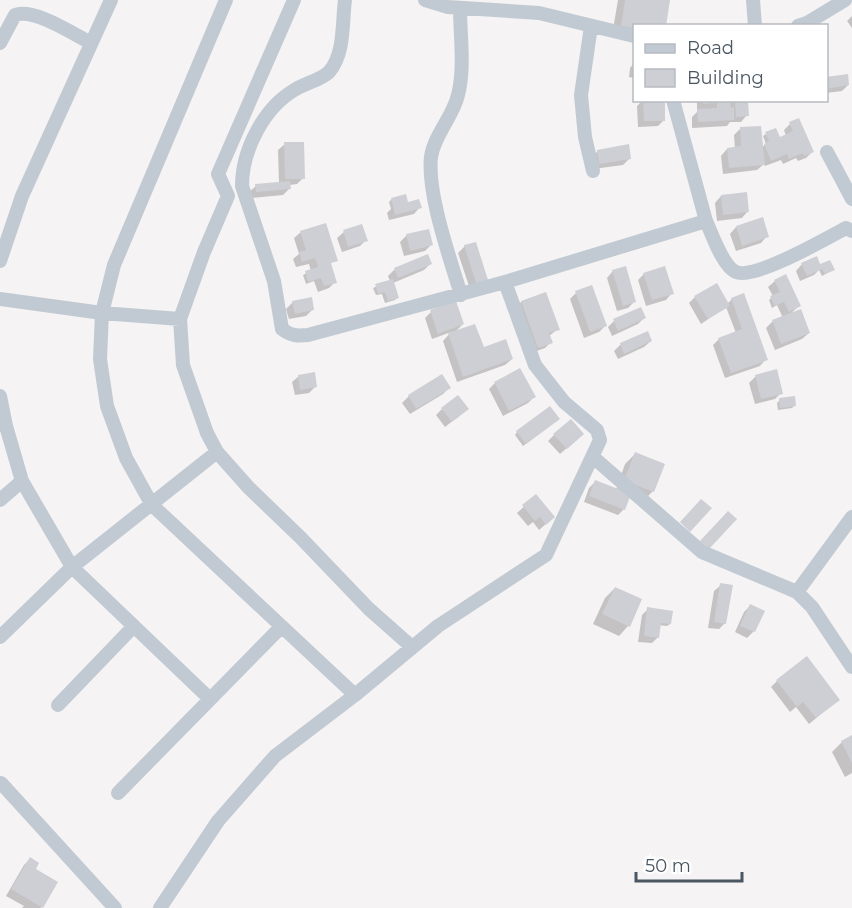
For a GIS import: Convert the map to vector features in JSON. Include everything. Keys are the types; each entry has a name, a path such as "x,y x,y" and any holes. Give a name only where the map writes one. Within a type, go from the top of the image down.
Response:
{"street":[{"path":"0,261 22,196 111,0"},
{"path":"226,0 114,265 102,313 100,359 107,406 126,458 152,505 355,695"},
{"path":"294,0 218,174 228,196 204,252 180,319 183,365 207,433 217,452 249,488 369,609 412,647"},
{"path":"345,0 340,47 329,71 298,87 278,102 263,122 250,147 242,175 242,186 274,281 282,329 289,334 308,335 461,295 706,221"},
{"path":"424,0 448,7 539,13 633,36"},
{"path":"753,0 755,24"},
{"path":"804,24 845,0"},
{"path":"460,8 458,94 431,155 430,175 441,227 461,295"},
{"path":"0,43 15,15 22,12 34,14 91,43"},
{"path":"591,26 581,95 585,137 593,171"},
{"path":"674,102 706,221 729,266 735,272 743,274 754,272 785,260 846,228 852,231"},
{"path":"827,152 852,199"},
{"path":"160,908 219,821 275,756 355,695 438,626 546,555 600,440 597,430 564,402 535,364 505,282"},
{"path":"0,299 102,313 180,319"},
{"path":"0,396 3,426 22,481 72,567 210,699"},
{"path":"0,637 72,567 217,452"},
{"path":"593,457 702,552 797,592 812,607 852,667"},
{"path":"0,500 22,481"},
{"path":"797,592 852,517"},
{"path":"58,705 134,626"},
{"path":"118,793 281,627"},
{"path":"2,783 115,908"}],"building":[{"path":"625,0 670,0 666,24 633,24 633,28 621,26"},
{"path":"848,74 849,85 828,89 828,77"},
{"path":"643,102 665,102 665,121 644,121"},
{"path":"703,102 730,102 731,108 734,107 734,120 698,122 697,109 717,108 717,103 703,104"},
{"path":"735,102 748,102 749,116 736,117"},
{"path":"799,118 814,152 804,156 803,153 789,159 787,154 771,161 764,144 769,141 765,132 776,128 780,137 793,131 789,122"},
{"path":"761,126 765,165 729,168 727,148 741,146 740,127"},
{"path":"284,142 304,142 305,179 285,179"},
{"path":"629,144 631,159 599,164 597,150"},
{"path":"290,181 291,189 256,192 255,184"},
{"path":"747,192 749,212 723,215 721,195"},
{"path":"406,194 408,202 419,199 422,208 395,215 391,198"},
{"path":"763,217 769,237 742,246 736,226"},
{"path":"326,223 338,261 331,263 337,283 324,286 321,278 308,282 305,271 318,267 315,258 302,262 299,252 306,250 300,231"},
{"path":"362,224 368,241 348,247 343,230"},
{"path":"429,229 433,245 410,251 406,234"},
{"path":"476,242 488,280 476,283 464,245"},
{"path":"428,254 432,264 398,278 394,268"},
{"path":"817,256 820,264 830,260 835,270 825,274 822,269 807,276 801,263"},
{"path":"626,266 636,302 623,306 612,270"},
{"path":"665,266 674,294 652,300 643,273"},
{"path":"786,274 801,306 789,312 784,302 775,306 770,296 780,292 774,280"},
{"path":"393,279 399,298 388,301 385,292 378,294 375,284"},
{"path":"717,283 730,306 708,319 694,296"},
{"path":"592,285 607,326 590,332 575,291"},
{"path":"546,292 560,330 549,333 553,343 538,348 521,301"},
{"path":"744,293 768,360 731,373 718,338 742,329 731,298"},
{"path":"312,297 314,310 295,314 292,301"},
{"path":"456,301 464,324 438,334 430,310"},
{"path":"641,307 646,318 618,331 613,319"},
{"path":"801,309 810,333 781,344 772,320"},
{"path":"475,324 484,347 506,339 513,359 463,377 448,333"},
{"path":"648,331 652,341 624,354 620,343"},
{"path":"520,368 536,397 509,411 494,382"},
{"path":"777,369 783,394 761,399 755,375"},
{"path":"315,372 317,387 300,390 298,375"},
{"path":"442,374 451,388 416,409 408,395"},
{"path":"458,395 469,409 452,422 441,408"},
{"path":"795,396 796,406 780,408 779,398"},
{"path":"550,406 560,419 526,444 516,431"},
{"path":"571,419 584,434 567,449 553,434"},
{"path":"635,452 665,464 654,492 624,481"},
{"path":"595,480 631,494 625,510 589,496"},
{"path":"536,494 555,517 546,525 540,517 535,521 522,505"},
{"path":"701,499 712,508 690,532 680,522"},
{"path":"728,511 737,519 709,549 700,541"},
{"path":"720,583 733,585 726,624 714,622"},
{"path":"615,587 642,599 630,627 602,614"},
{"path":"750,604 765,611 755,632 740,626"},
{"path":"647,607 673,611 671,624 661,623 659,638 644,636"},
{"path":"807,656 840,700 816,718 803,702 797,707 776,680"},
{"path":"852,735 852,763 841,741"},
{"path":"30,857 39,863 36,869 58,882 43,908 11,889"}]}
